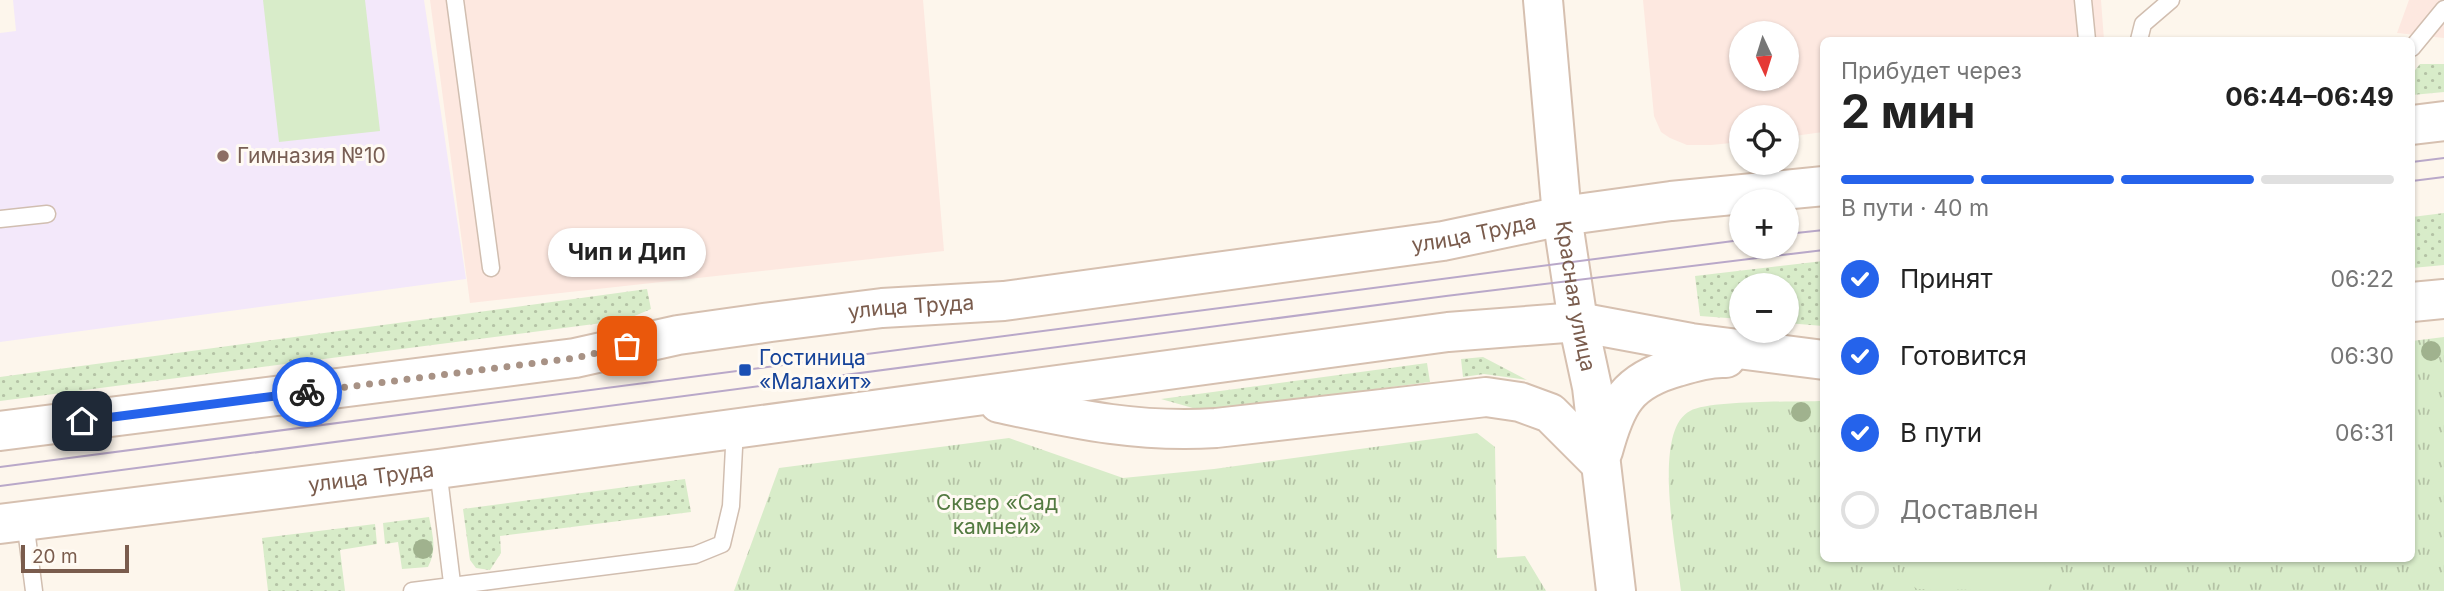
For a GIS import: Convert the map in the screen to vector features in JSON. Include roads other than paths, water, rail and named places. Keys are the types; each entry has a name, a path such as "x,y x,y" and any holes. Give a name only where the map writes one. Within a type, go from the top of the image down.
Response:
{"main road":[{"name":"Красная улица","path":"1543,0 1562,216 1578,322 1592,387 1616,591"},
{"path":"2415,125 2444,121"},
{"name":"улица Труда","path":"0,431 575,358 678,335 771,322 882,308 1004,301 1416,245 1562,216 1671,201 1820,186"},
{"path":"2415,302 2444,299"},
{"name":"улица Труда","path":"12,522 438,469 1448,332 1578,322 1691,343 1816,360"},
{"path":"970,397 1102,424 1177,430 1216,428 1486,397 1520,402 1550,414 1600,463 1612,418 1620,402 1636,384 1654,374 1717,357 1816,360"}],"lane":[{"path":"455,0 491,268"},
{"path":"2083,0 2087,37"},
{"path":"2140,37 2143,24 2171,0"},
{"path":"2415,44 2444,9"},
{"path":"0,219 47,214"},
{"path":"412,591 453,588 695,555 722,544 731,506 735,428"},
{"path":"438,469 453,588"},
{"path":"12,522 34,591"}],"tram line":[{"path":"2415,162 2444,158"},
{"path":"2415,181 2444,177"},
{"path":"1799,233 1820,230"},
{"path":"0,467 1729,242"},
{"path":"0,486 1446,296 1820,250"}],"place":[{"name":"Гимназия №10","path":"223,156"},
{"name":"Чип и Дип","path":"627,346"},
{"name":"Гостиница «Малахит»","path":"745,370"}],"park label":[{"name":"Сквер «Сад камней»","path":"997,515"}]}
